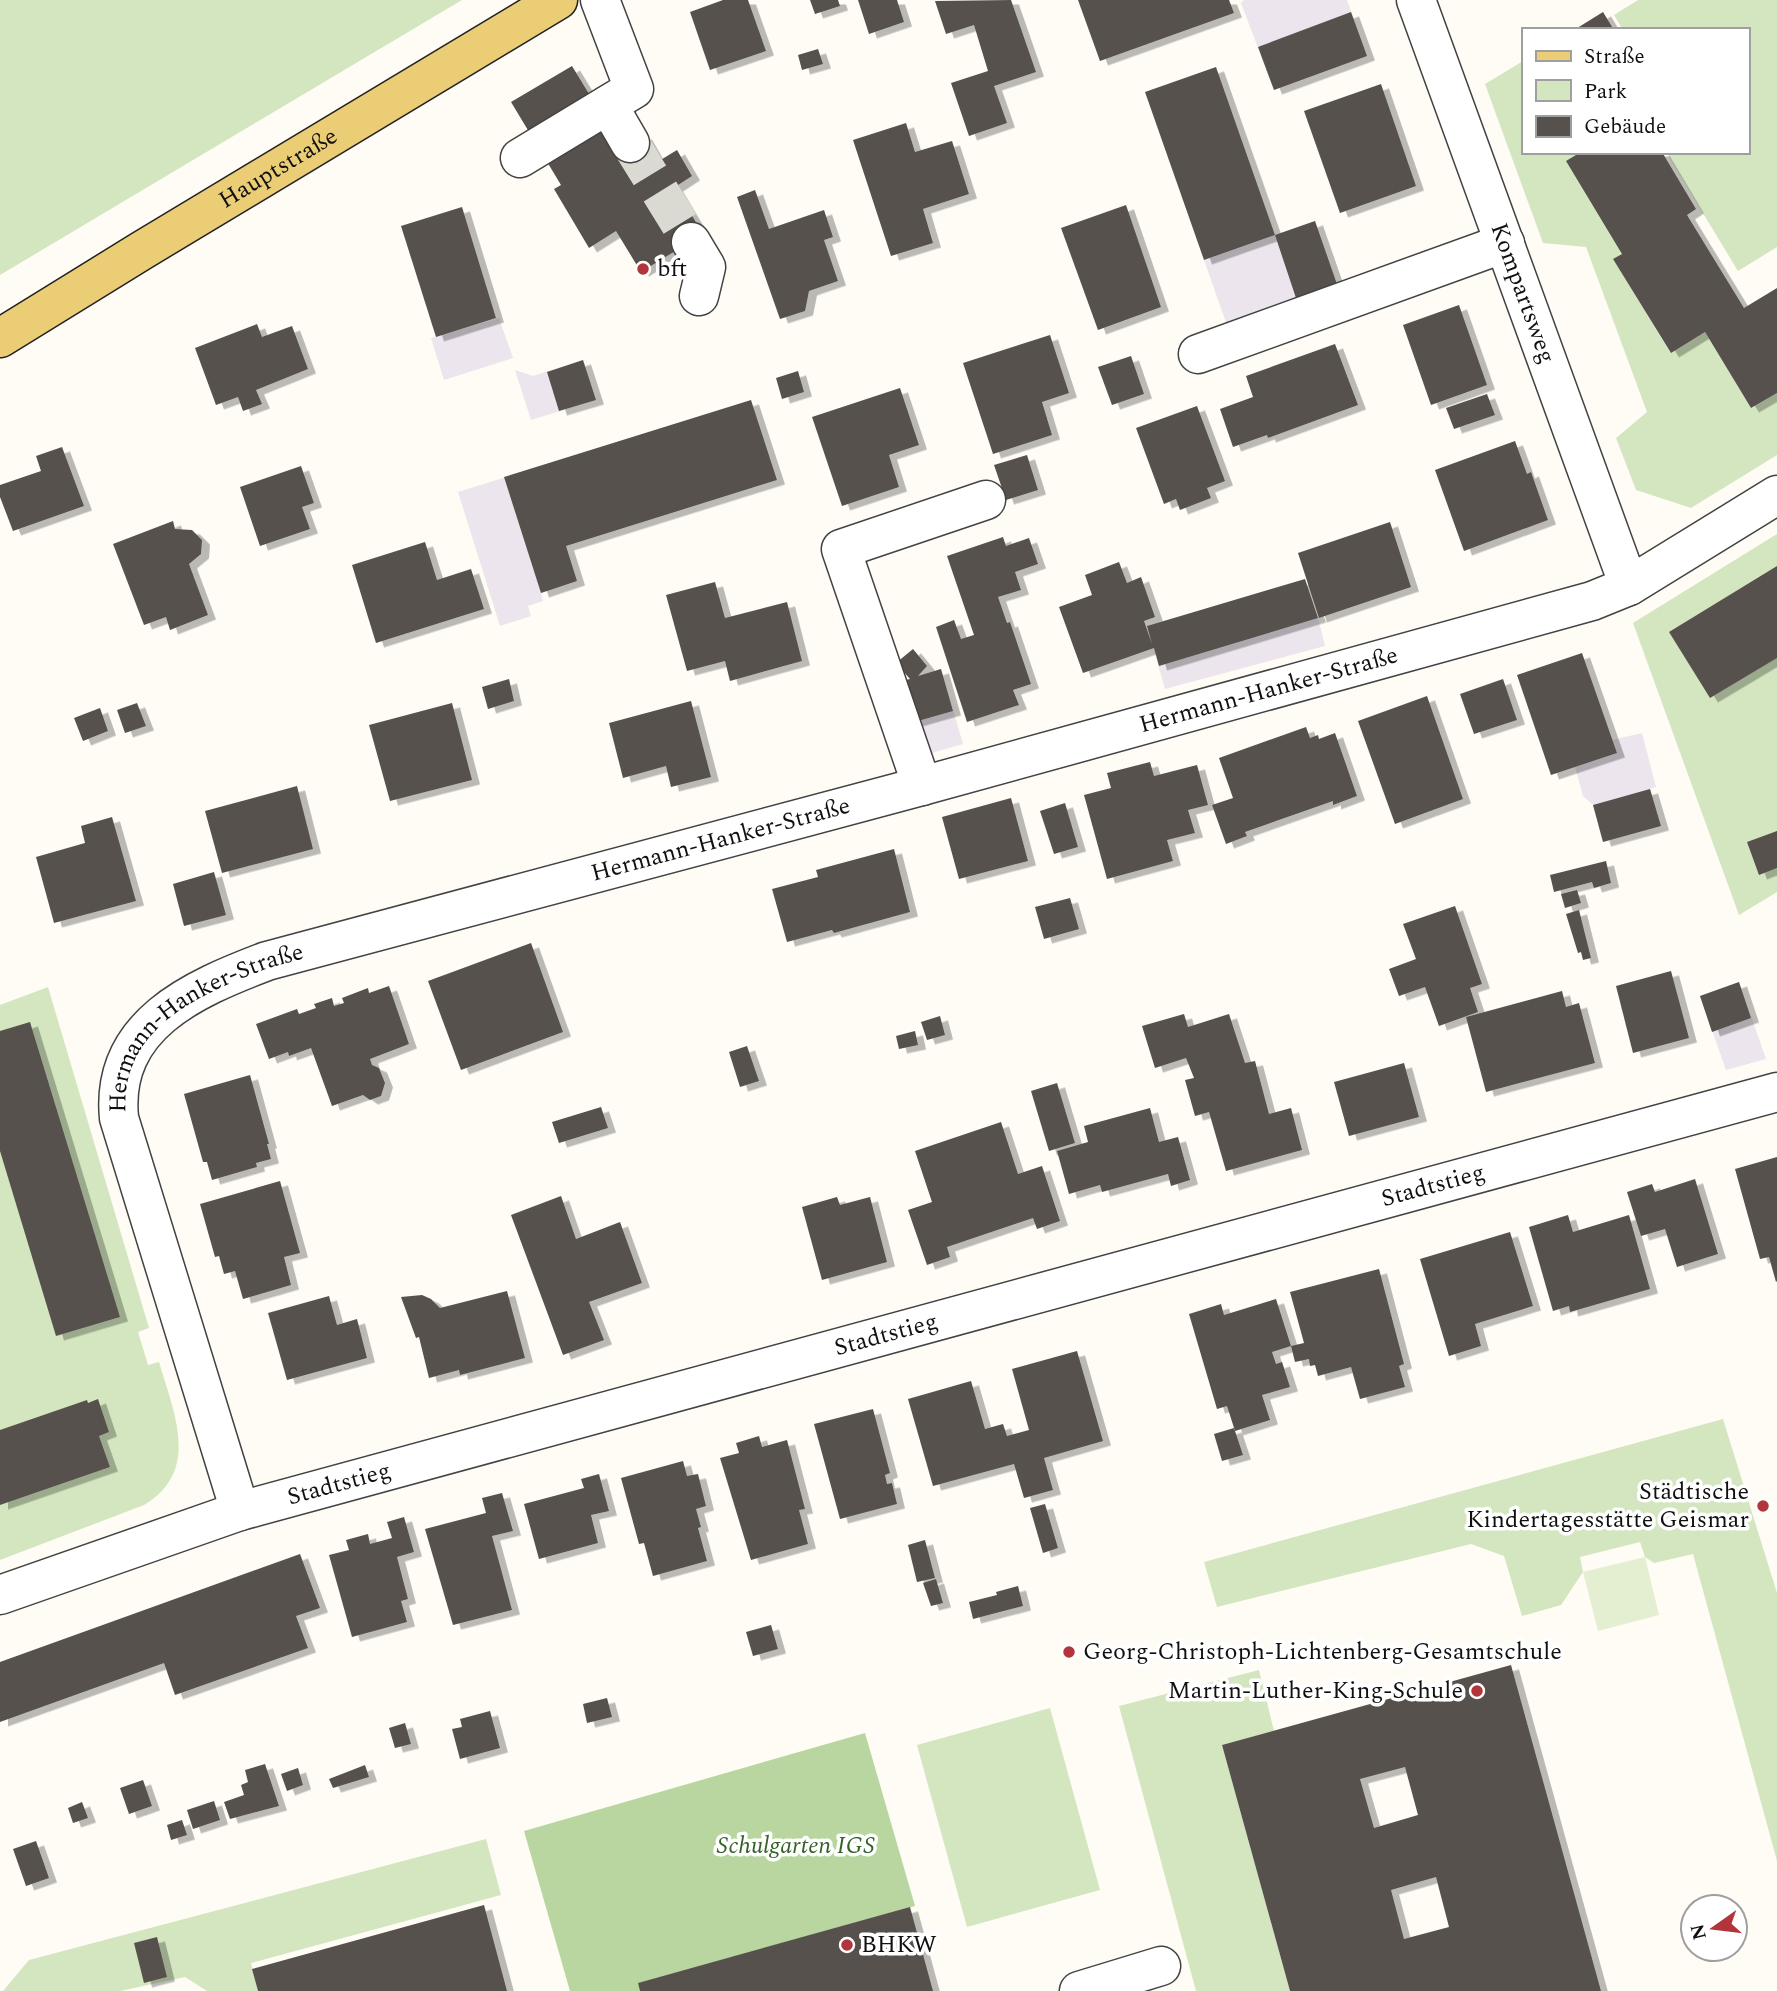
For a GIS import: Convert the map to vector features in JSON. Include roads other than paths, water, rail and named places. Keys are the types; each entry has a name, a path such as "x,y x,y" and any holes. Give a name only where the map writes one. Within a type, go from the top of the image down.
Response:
{"main road":[{"name":"Hauptstraße","path":"0,338 558,0"}],"street":[{"path":"520,158 634,89 600,0"},
{"name":"Kompartsweg","path":"1416,0 1629,586"},
{"path":"608,105 631,143"},
{"path":"691,242 706,267 699,296"},
{"path":"1198,354 1504,243"},
{"name":"Hermann-Hanker-Straße","path":"240,1511 119,1118 117,1097 120,1075 129,1054 142,1034 186,999 222,979 267,961 922,786 1592,601 1629,586 1777,495"},
{"path":"922,786 841,549 986,500"},
{"name":"Stadtstieg","path":"0,1595 240,1511 1777,1092"},
{"path":"1079,1991 1161,1966"}],"tunnel":[{"path":"630,143 691,242"}],"place":[{"name":"bft","path":"643,269"},
{"name":"Städtische Kindertagesstätte Geismar","path":"1763,1506"},
{"name":"Georg-Christoph-Lichtenberg-Gesamtschule","path":"1069,1652"},
{"name":"Martin-Luther-King-Schule","path":"1477,1691"},
{"name":"BHKW","path":"847,1945"}],"park label":[{"name":"Schulgarten IGS","path":"796,1846"}]}
